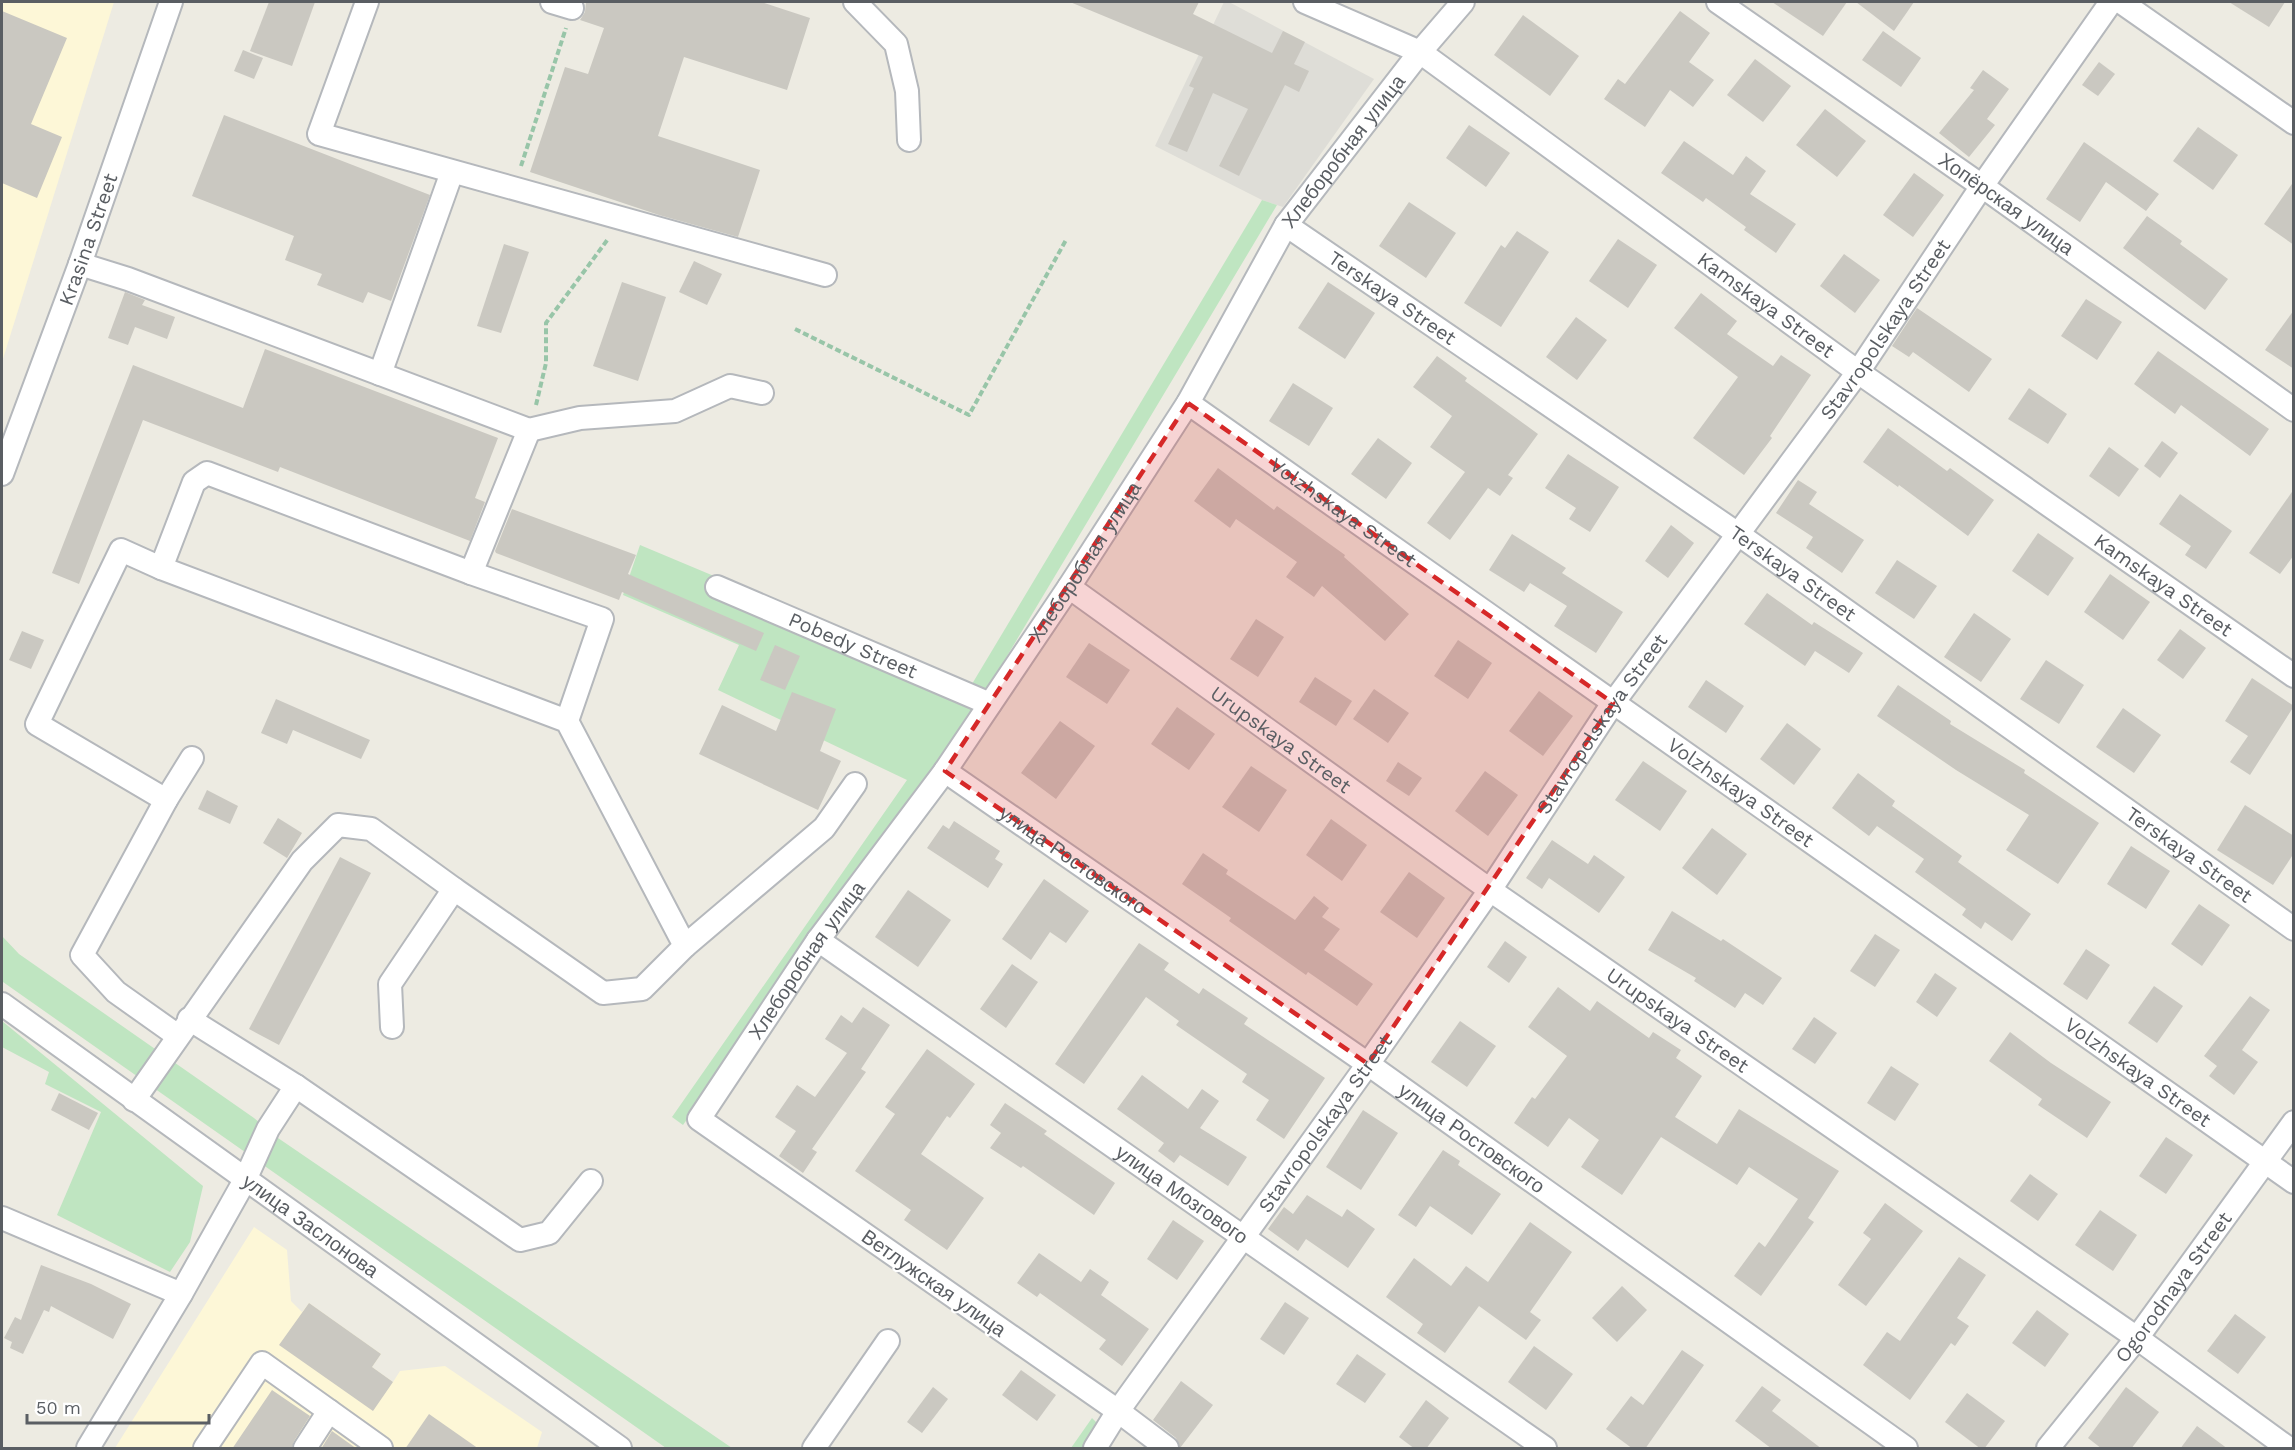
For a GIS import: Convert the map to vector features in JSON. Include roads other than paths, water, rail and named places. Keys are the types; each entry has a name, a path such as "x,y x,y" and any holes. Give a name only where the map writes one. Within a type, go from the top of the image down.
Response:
{"street":[{"name":"Krasina Street","path":"2,474 80,264 171,2"},
{"path":"368,2 319,134 825,275"},
{"path":"855,2 896,44 908,91 909,140"},
{"name":"Kamskaya Street","path":"1305,2 1420,52 1858,372 2294,676"},
{"name":"Хлеборобная улица","path":"699,1119 818,940 945,771 1068,587 1188,403 1286,225 1420,52 1463,2"},
{"name":"Хопёрская улица","path":"1718,2 1982,186 2294,410"},
{"name":"Stavropolskaya Street","path":"1095,1449 1118,1411 1368,1064 1490,890 1613,703 1858,372 1982,186 2111,2"},
{"path":"2121,2 2294,123"},
{"path":"380,374 452,172"},
{"name":"Terskaya Street","path":"1286,225 1738,534 2294,929"},
{"path":"80,264 128,279 529,430 580,417 675,411 730,386 762,393"},
{"name":"Volzhskaya Street","path":"1188,403 2294,1182"},
{"path":"471,573 529,430"},
{"path":"161,568 194,482 207,473 471,573 602,619 567,721"},
{"path":"166,800 37,724 121,550 161,568 567,721 685,946"},
{"name":"Pobedy Street","path":"717,587 990,704"},
{"name":"Urupskaya Street","path":"1068,587 1490,890 2137,1338 2288,1449"},
{"path":"192,758 166,800 82,955 116,992 296,1086 520,1240 549,1233 591,1181"},
{"name":"улица Ростовского","path":"945,771 1368,1064 1906,1449"},
{"path":"134,1100 302,861 338,825 371,829 603,993 642,989 685,946 824,828 855,784"},
{"path":"392,1027 390,984 454,889"},
{"name":"улица Мозгового","path":"818,940 1545,1449"},
{"name":"улица Заслонова","path":"2,1004 608,1445"},
{"path":"88,1449 181,1294 245,1180 267,1129 296,1086"},
{"name":"Ветлужская улица","path":"699,1119 1118,1411 1167,1449"},
{"name":"Ogorodnaya Street","path":"2048,1449 2137,1338 2294,1122"},
{"path":"2,1218 181,1294"},
{"path":"814,1449 888,1341"},
{"path":"206,1449 262,1363 381,1449"},
{"path":"305,1449 329,1411"}]}
